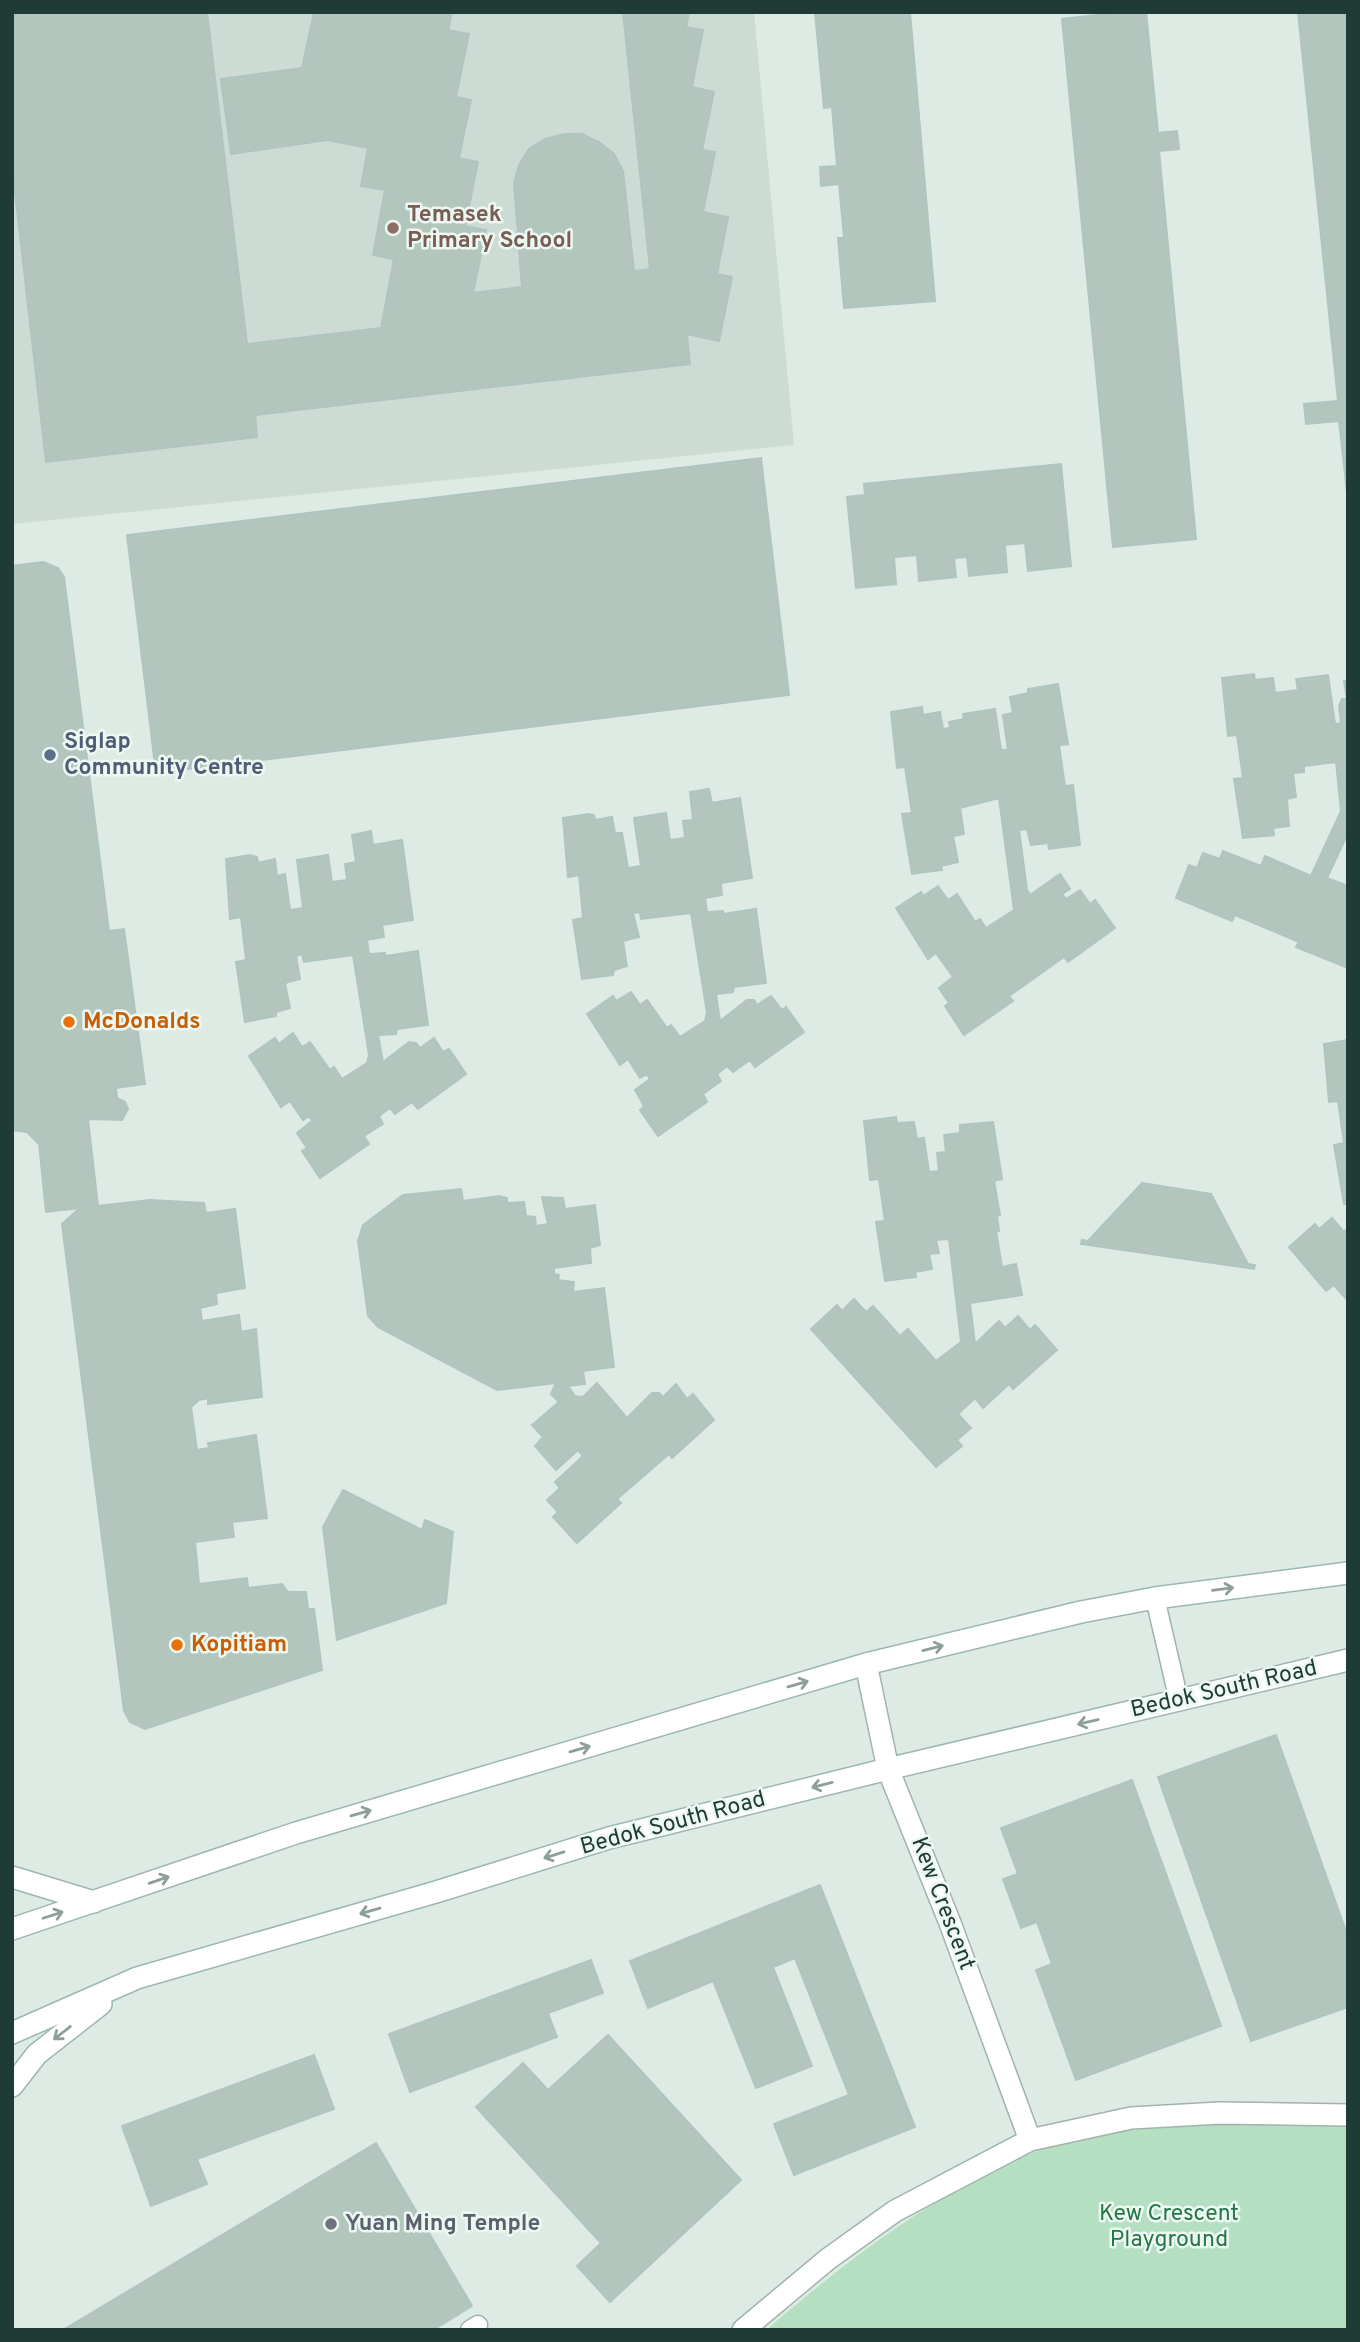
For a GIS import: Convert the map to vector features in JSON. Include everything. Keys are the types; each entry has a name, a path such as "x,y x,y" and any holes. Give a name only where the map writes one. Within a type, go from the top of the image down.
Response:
{"main road":[{"path":"12,1929 296,1833 866,1664 1081,1612 1155,1598 1348,1573"},
{"name":"Bedok South Road","path":"12,2033 137,1978 436,1892 609,1838 1348,1660"},
{"name":"Kew Crescent","path":"866,1664 888,1769 950,1923 1030,2140"},
{"path":"12,1877 94,1902"},
{"path":"12,2086 37,2054 137,1978"},
{"path":"743,2330 828,2259 886,2217 1030,2140 1130,2118 1220,2113 1348,2115"}],"lane":[{"path":"1155,1598 1178,1701"}],"shaded area":[{"name":"Temasek Primary School","path":"12,12 754,12 794,445 12,524"}],"green space":[{"name":"Kew Crescent Playground","path":"1220,2123 1348,2125 1348,2330 766,2330 891,2231 945,2197 1017,2160 1050,2146 1101,2134"}],"building":[{"path":"12,12 207,12 247,344 381,328 394,259 373,255 385,190 361,186 368,148 327,140 231,154 221,79 302,68 314,12 452,12 448,30 469,34 456,97 471,100 459,158 478,162 465,226 486,230 473,293 522,287 514,183 519,165 529,149 545,139 564,134 582,134 599,142 614,154 623,171 634,271 650,269 623,12 689,12 686,27 703,30 692,87 714,92 702,150 715,152 703,212 728,217 717,274 732,277 719,341 687,334 690,364 255,415 257,437 46,462 12,166"},
{"path":"815,12 910,12 935,301 844,308 838,238 844,238 839,184 821,186 820,167 837,166 832,107 824,108"},
{"path":"1146,12 1158,133 1177,131 1179,149 1159,151 1196,539 1113,547 1062,19"},
{"path":"1298,12 1348,12 1348,502 1339,421 1306,424 1304,404 1338,401"},
{"path":"761,458 789,695 156,773 127,535"},
{"path":"1061,464 1071,566 1028,571 1025,543 1005,545 1007,572 969,576 967,557 954,558 956,577 919,581 917,555 894,557 896,584 856,588 847,497 865,495 864,484"},
{"name":"Siglap Community Centre","path":"43,562 58,568 64,577 109,931 124,929 145,1084 116,1088 117,1098 125,1102 128,1109 122,1120 88,1119 98,1206 46,1212 39,1144 27,1132 12,1130 12,566"},
{"path":"1254,674 1255,680 1273,678 1275,693 1298,690 1296,679 1328,675 1335,724 1341,723 1339,706 1342,699 1347,699 1344,681 1348,681 1348,833 1327,878 1348,886 1348,968 1296,947 1299,942 1235,915 1232,921 1176,898 1189,865 1197,868 1203,853 1220,859 1223,851 1261,866 1265,856 1311,876 1341,811 1336,762 1304,766 1304,772 1293,773 1296,797 1287,799 1289,826 1273,828 1274,835 1243,838 1234,779 1243,778 1237,735 1228,736 1222,678"},
{"path":"1058,684 1068,744 1059,745 1065,786 1073,785 1080,845 1049,849 1048,843 1031,845 1027,829 1019,830 1027,890 1030,895 1060,874 1070,889 1062,894 1066,899 1080,890 1090,904 1095,900 1115,928 1068,962 1064,957 1009,996 1013,1001 964,1035 945,1006 949,1003 939,988 953,977 936,953 928,959 896,908 921,892 923,896 938,886 948,900 957,894 975,922 980,919 986,928 1014,910 999,798 960,808 964,834 953,836 958,862 941,866 942,870 912,874 902,814 912,813 905,767 897,768 891,712 922,707 923,715 940,712 943,729 950,728 949,722 964,719 963,714 995,709 1001,750 1008,750 1003,715 1013,713 1010,697 1028,693 1028,689"},
{"path":"709,789 712,803 740,798 752,878 721,883 722,895 705,898 707,912 723,911 723,914 756,909 766,983 734,987 733,992 716,994 720,1021 747,1000 754,1000 757,1005 771,996 782,1010 786,1007 804,1032 755,1067 750,1060 733,1072 727,1066 717,1074 721,1081 703,1094 707,1102 658,1136 640,1110 644,1106 635,1090 650,1079 647,1074 640,1078 628,1059 620,1065 587,1014 613,996 616,1001 631,992 640,1005 647,1000 667,1028 671,1025 680,1037 705,1021 707,1013 691,913 641,919 640,912 633,913 639,937 623,941 627,966 614,970 613,975 582,979 573,920 583,918 579,875 568,877 563,818 588,814 594,815 595,820 612,817 615,833 622,833 628,868 641,866 634,818 666,813 670,840 685,838 683,821 693,820 690,792"},
{"path":"371,831 373,845 402,840 413,920 382,925 384,937 367,940 369,954 385,953 386,956 418,951 428,1025 397,1029 396,1034 378,1035 383,1062 409,1042 416,1043 420,1048 434,1038 443,1052 449,1049 466,1074 418,1109 412,1102 395,1114 390,1108 379,1116 383,1124 364,1136 369,1144 320,1178 302,1151 307,1148 297,1133 312,1121 309,1116 303,1120 290,1101 281,1107 249,1056 275,1038 279,1044 293,1033 302,1047 310,1042 330,1070 334,1067 342,1079 367,1063 369,1055 353,955 304,962 302,954 296,956 300,979 285,983 290,1008 276,1012 276,1016 245,1022 236,962 246,960 241,917 230,919 226,859 250,855 257,857 258,863 275,859 277,876 285,874 290,910 303,908 297,860 328,855 332,882 347,880 345,864 356,862 352,835"},
{"path":"1348,1040 1348,1204 1344,1204 1334,1145 1344,1143 1338,1101 1329,1102 1324,1044"},
{"path":"896,1117 897,1123 914,1122 917,1139 924,1138 929,1172 939,1171 937,1153 946,1152 944,1135 960,1133 960,1125 993,1122 1002,1179 994,1181 1000,1215 997,1216 999,1231 996,1231 1002,1267 1016,1264 1022,1295 970,1303 975,1344 999,1321 1005,1328 1018,1316 1030,1330 1035,1325 1057,1350 1013,1389 1009,1384 983,1408 975,1398 958,1414 971,1428 957,1440 962,1446 936,1467 811,1329 837,1305 842,1311 854,1299 866,1312 873,1306 900,1336 908,1329 936,1361 961,1342 949,1239 936,1240 939,1253 929,1254 932,1269 915,1272 916,1277 885,1281 876,1222 885,1221 879,1179 870,1180 864,1121"},
{"path":"1142,1183 1211,1194 1248,1264 1255,1265 1254,1269 1081,1244 1082,1240 1088,1241"},
{"path":"461,1189 463,1201 499,1196 507,1198 507,1203 524,1202 526,1216 535,1217 536,1226 548,1224 542,1197 563,1198 565,1209 595,1205 600,1245 590,1248 591,1263 554,1268 554,1274 559,1275 558,1280 574,1282 573,1292 604,1288 614,1367 583,1371 585,1384 568,1386 575,1396 583,1397 597,1383 627,1418 652,1393 659,1393 663,1397 676,1384 687,1399 693,1394 714,1420 672,1458 669,1454 617,1499 621,1503 577,1543 553,1517 558,1512 547,1500 560,1488 555,1482 583,1456 578,1450 556,1470 535,1446 543,1437 532,1425 559,1402 551,1394 556,1383 497,1390 378,1327 368,1316 358,1241 363,1225 403,1195"},
{"path":"150,1200 204,1203 206,1213 235,1209 245,1288 216,1293 217,1304 200,1308 202,1321 239,1315 241,1332 256,1329 262,1397 208,1404 208,1398 199,1400 191,1407 197,1450 209,1448 208,1443 256,1435 267,1518 232,1522 234,1537 195,1542 199,1584 247,1578 248,1588 282,1584 288,1592 306,1592 308,1609 314,1609 322,1670 145,1729 130,1722 124,1711 62,1224 80,1208"},
{"path":"1332,1218 1344,1232 1348,1228 1348,1301 1334,1285 1326,1291 1289,1247 1315,1224 1319,1229"},
{"path":"343,1490 422,1530 425,1520 453,1532 446,1603 337,1640 323,1527"},
{"path":"1276,1735 1348,1937 1348,2007 1251,2041 1158,1777"},
{"path":"1132,1780 1221,2026 1076,2080 1036,1970 1052,1964 1037,1922 1021,1928 1003,1879 1018,1874 1001,1828"},
{"path":"820,1885 915,2127 794,2175 774,2124 849,2095 795,1958 773,1967 812,2066 756,2088 713,1981 648,2008 630,1961"},
{"path":"591,1960 603,1993 548,2013 557,2037 410,2092 389,2034"},
{"path":"608,2035 741,2180 610,2302 577,2266 601,2243 476,2107 523,2063 548,2090"},
{"path":"314,2055 334,2109 197,2159 207,2184 151,2206 122,2126"},
{"name":"Yuan Ming Temple","path":"376,2143 472,2306 433,2330 63,2330"}],"place":[{"name":"Temasek Primary School","path":"393,228"},
{"name":"Siglap Community Centre","path":"50,755"},
{"name":"McDonalds","path":"69,1022"},
{"name":"Kopitiam","path":"177,1645"},
{"name":"Yuan Ming Temple","path":"331,2224"}]}
